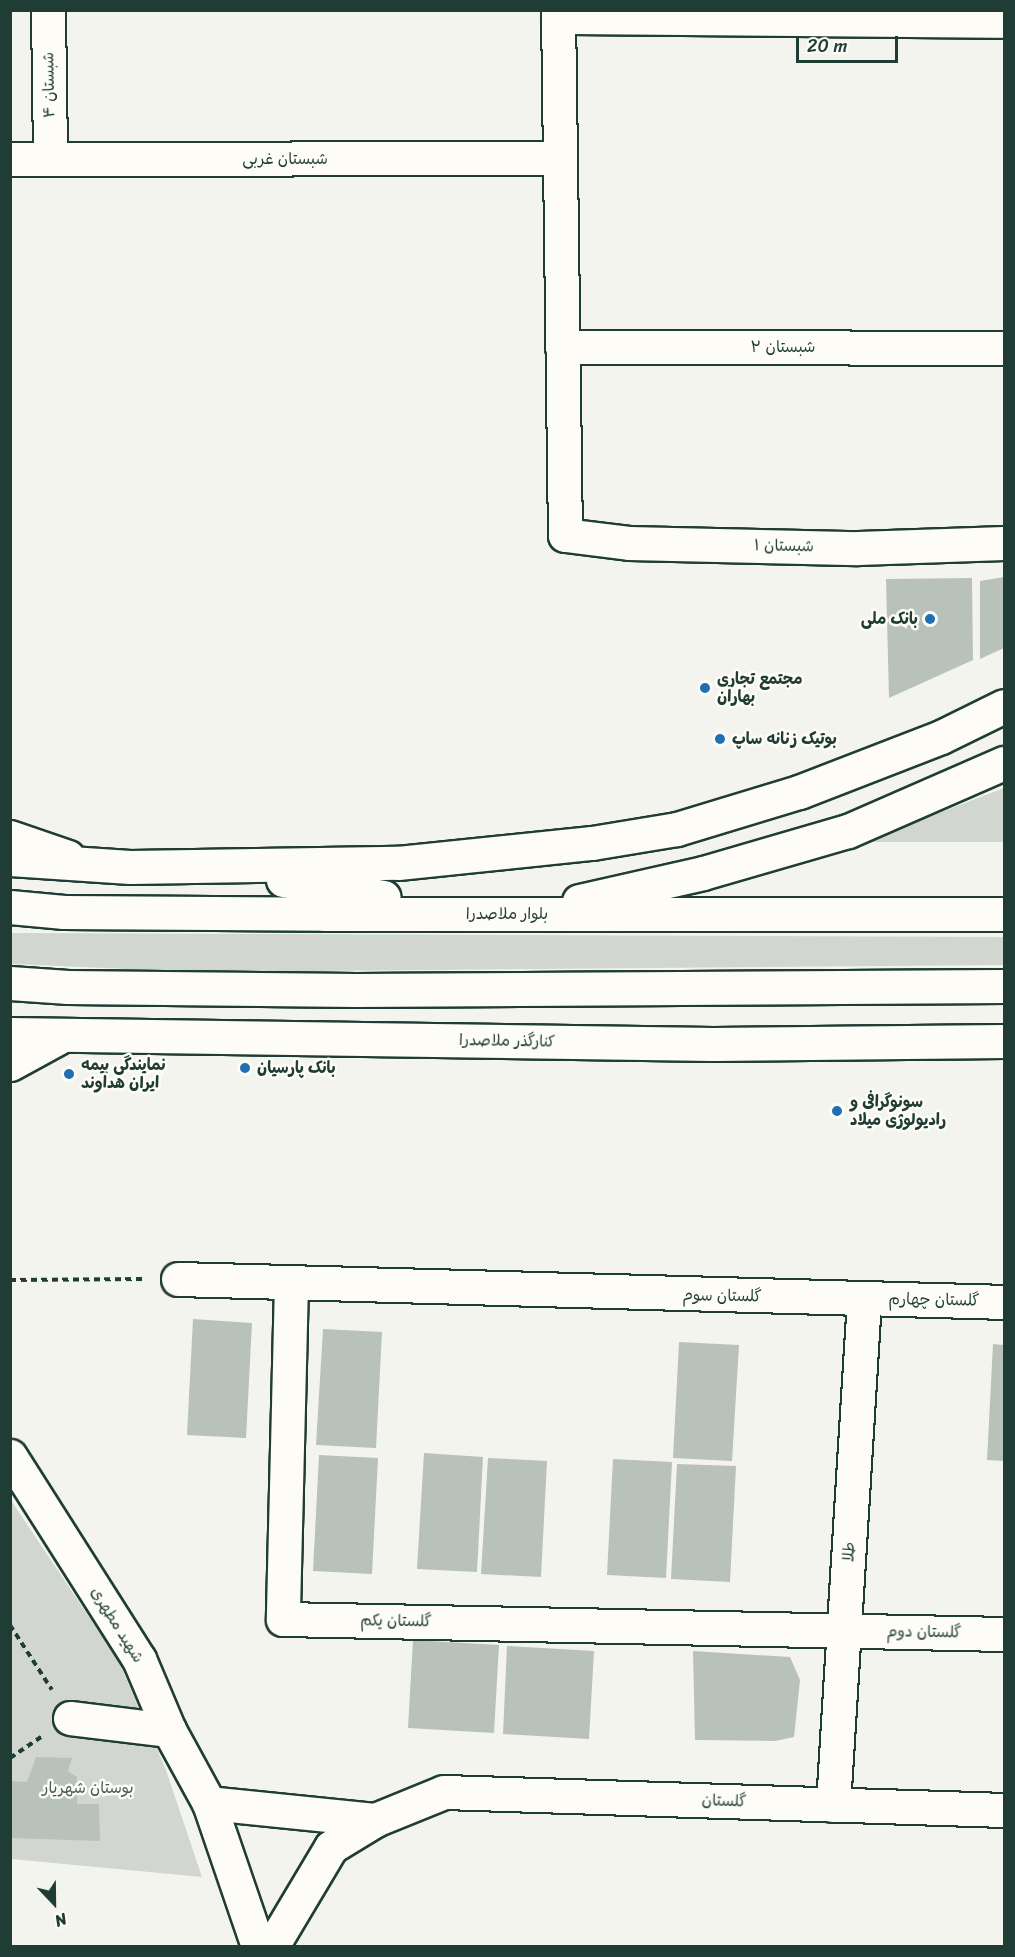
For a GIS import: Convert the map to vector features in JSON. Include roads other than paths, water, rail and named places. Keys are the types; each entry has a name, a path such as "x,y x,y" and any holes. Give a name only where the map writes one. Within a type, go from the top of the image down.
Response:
{"street":[{"name":"شبستان ۴","path":"48,10 50,159"},
{"path":"562,346 558,14 1005,21"},
{"name":"شبستان غربی","path":"10,159 560,158"},
{"name":"شبستان ۲","path":"562,346 1005,348"},
{"name":"شبستان ۱","path":"562,346 565,535 629,543 858,548 1005,543"},
{"path":"10,859 89,864 208,867 473,858 677,829 874,765 1005,706"},
{"path":"208,867 344,891 516,914 704,873 848,831 1005,763"},
{"path":"10,837 89,864"},
{"name":"بلوار ملاصدرا","path":"10,907 64,912 1005,914"},
{"path":"10,983 68,987 356,990 1005,986"},
{"name":"کنارگذر ملاصدرا","path":"10,1034 713,1044 1005,1041"},
{"path":"10,1064 63,1035"},
{"name":"گلستان سوم","path":"178,1279 864,1299"},
{"name":"گلستان یکم","path":"291,1283 283,1619 844,1630"},
{"name":"طلا","path":"833,1805 864,1299"},
{"name":"گلستان چهارم","path":"864,1299 1005,1302"},
{"name":"شهید مطهری","path":"10,1456 139,1659 169,1730 209,1803 258,1947"},
{"name":"گلستان دوم","path":"844,1630 1005,1634"},
{"path":"70,1718 169,1730"},
{"name":"گلستان","path":"375,1820 444,1792 1005,1810"},
{"path":"209,1803 375,1820"},
{"path":"272,1947 331,1847 375,1820"}],"place":[{"name":"بانک ملی","path":"930,619"},
{"name":"مجتمع تجاری بهاران","path":"705,688"},
{"name":"بوتیک زنانه ساپ","path":"720,739"},
{"name":"بانک پارسیان","path":"245,1068"},
{"name":"نمایندگی بیمه ایران هداوند","path":"69,1074"},
{"name":"سونوگرافی و رادیولوژی میلاد","path":"837,1111"}],"park label":[{"name":"بوستان شهریار","path":"88,1788"}]}
